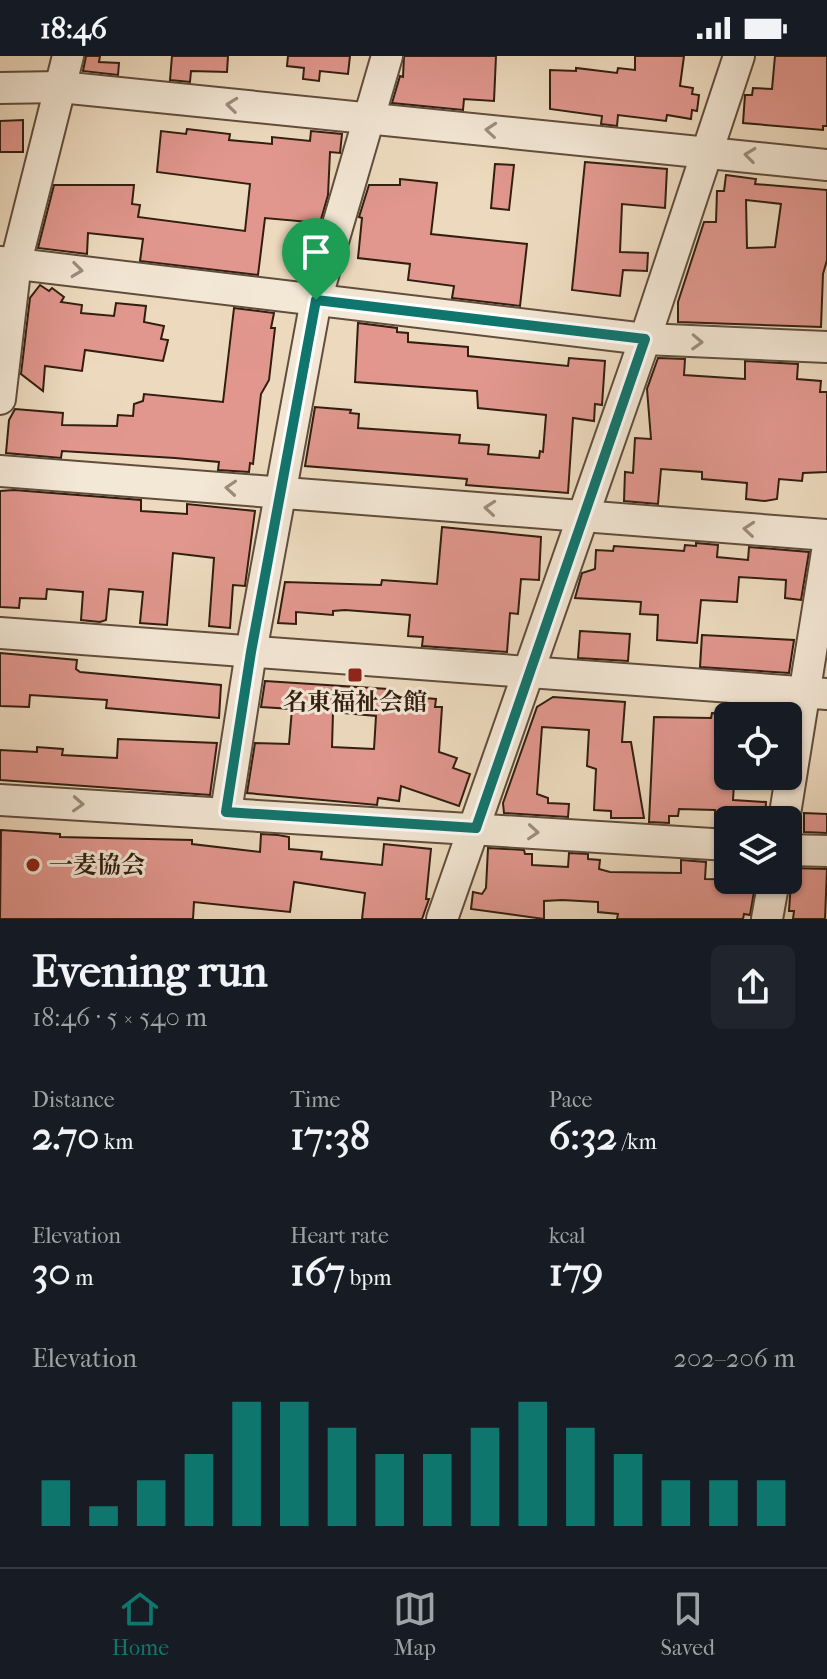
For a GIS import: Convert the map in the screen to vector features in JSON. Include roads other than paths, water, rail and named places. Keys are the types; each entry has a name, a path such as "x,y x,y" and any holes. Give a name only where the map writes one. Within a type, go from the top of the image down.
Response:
{"street":[{"path":"0,399 8,262 68,56"},
{"path":"226,812 251,652 316,300 387,56"},
{"path":"442,919 645,339 739,56"},
{"path":"0,88 60,87 709,150 827,165"},
{"path":"8,262 645,339 827,347"},
{"path":"0,471 827,535"},
{"path":"788,806 816,694 827,552"},
{"path":"0,633 816,694"},
{"path":"0,800 714,844"},
{"path":"802,850 827,851"},
{"path":"767,919 771,894"}],"place":[{"name":"名東福祉会館","path":"355,675"},
{"name":"一麦協会","path":"33,865"}]}
